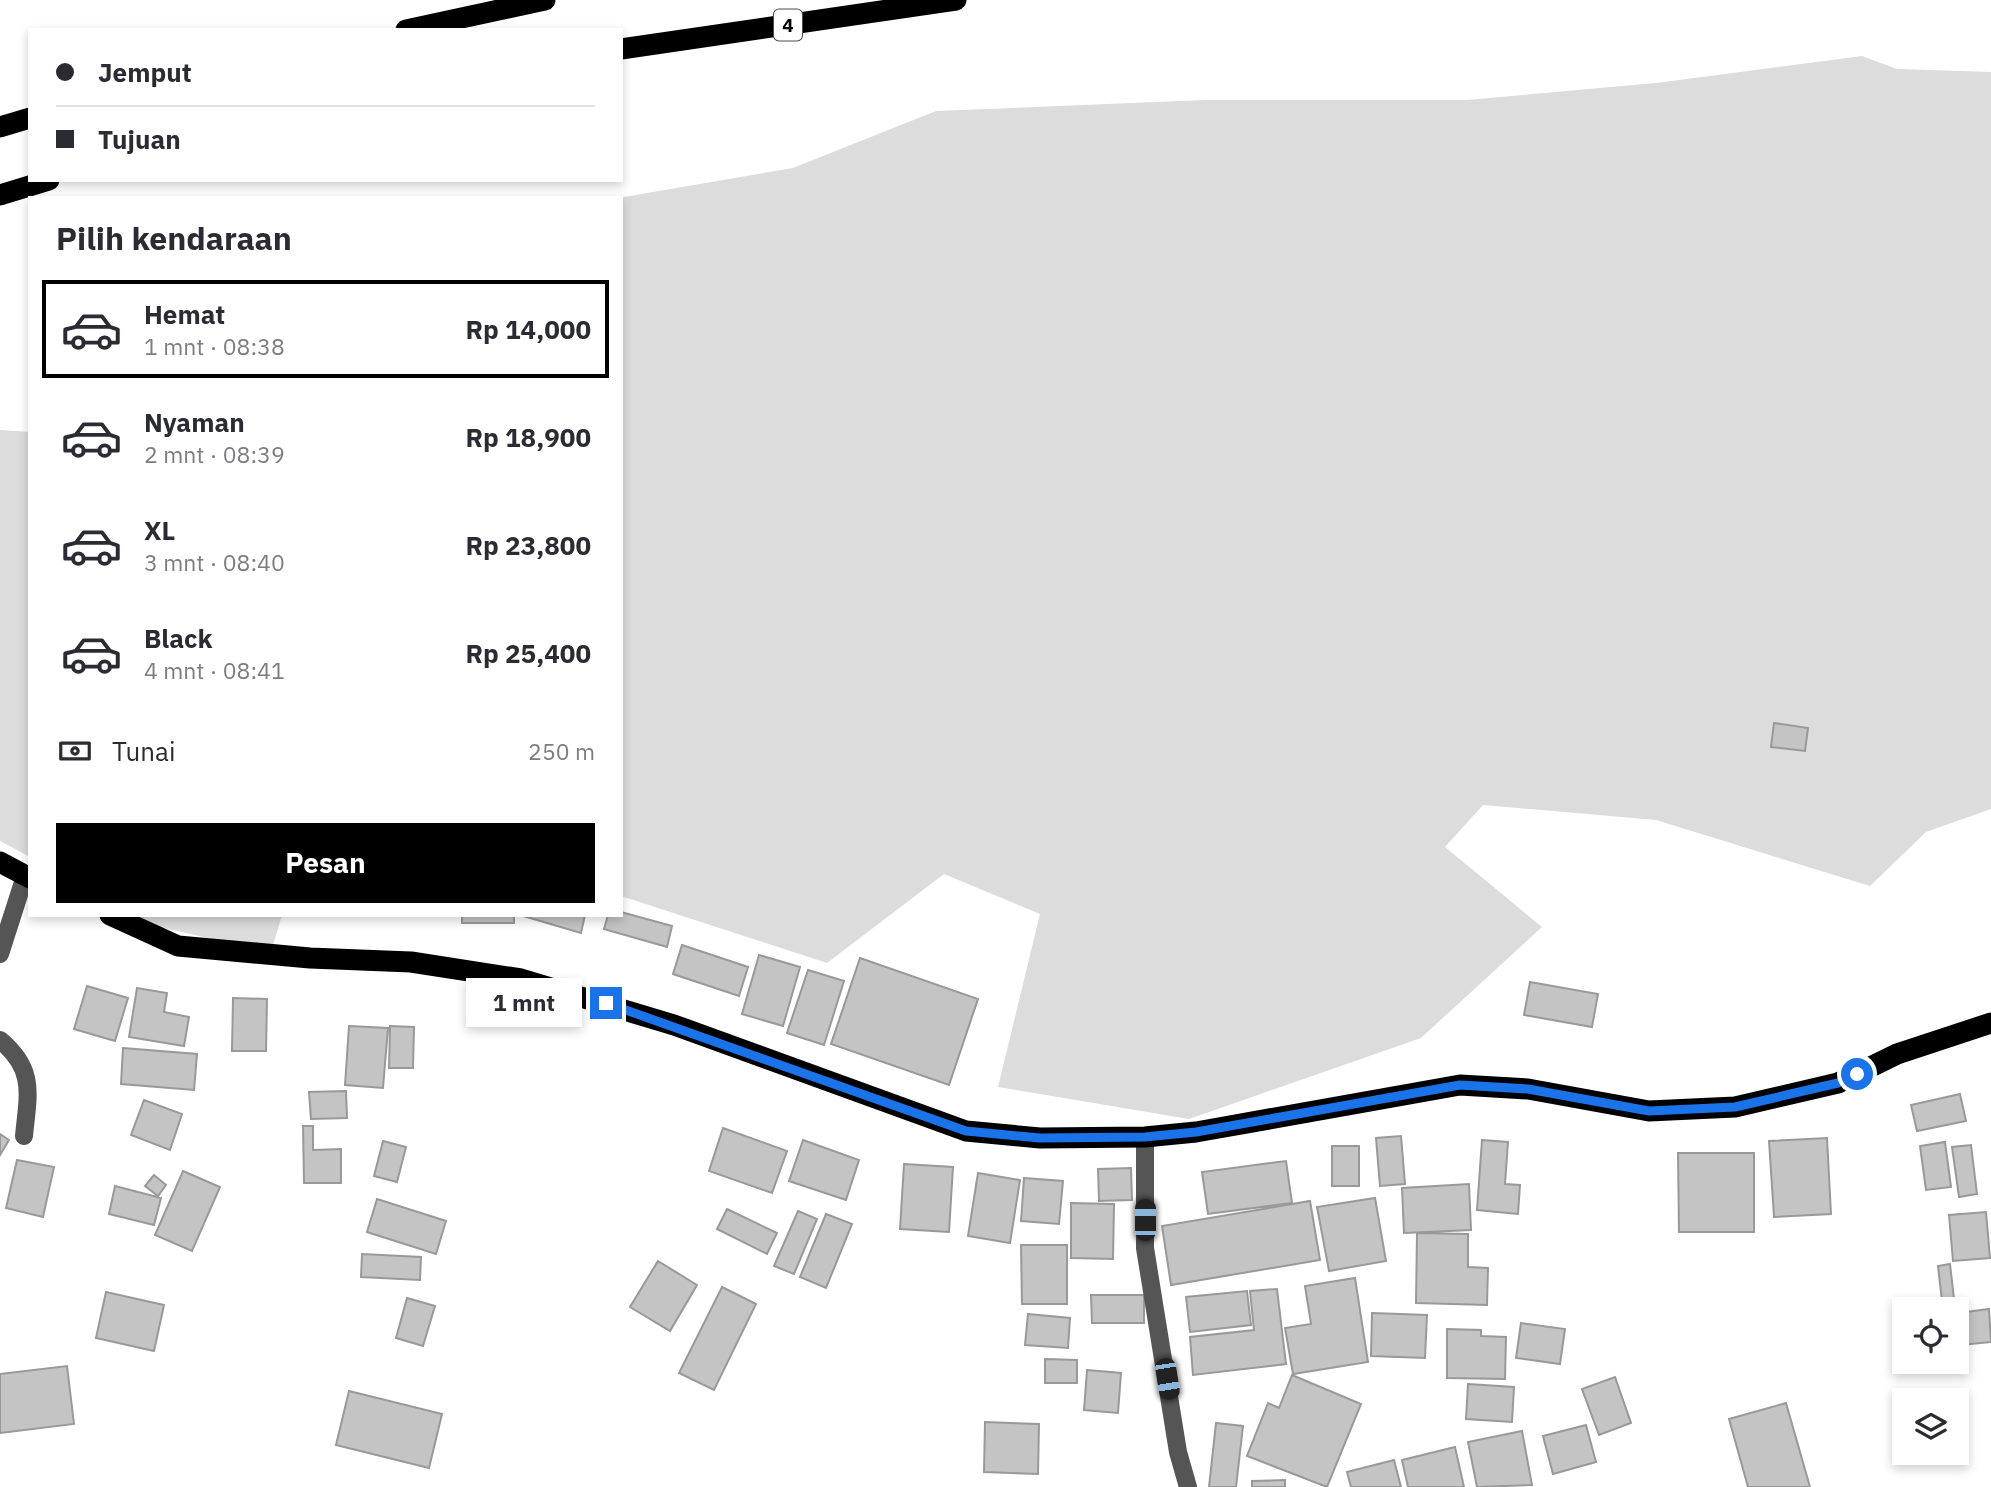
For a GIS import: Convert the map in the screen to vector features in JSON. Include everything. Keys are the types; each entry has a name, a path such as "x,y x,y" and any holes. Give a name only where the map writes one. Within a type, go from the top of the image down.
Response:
{"highway":[{"path":"415,28 545,0"},
{"name":"4","path":"623,49 956,0"},
{"path":"0,127 28,119"},
{"path":"0,195 42,182"},
{"path":"0,862 27,877"},
{"path":"114,917 178,946 310,958 411,962 534,982 674,1025 966,1131 1040,1138 1145,1137 1196,1132 1460,1085 1528,1089 1649,1111 1735,1107 1838,1083 1897,1054 1991,1023"}],"street":[{"path":"0,954 27,877"},
{"path":"0,1040 18,1054 29,1083 24,1136"},
{"path":"1145,1137 1145,1248 1178,1452 1188,1487"}],"shaded area":[{"path":"1862,56 1897,69 1991,72 1991,809 1926,832 1870,886 1656,820 1483,805 1445,847 1542,927 1421,1038 1189,1119 998,1087 1040,914 944,874 827,963 623,897 623,197 793,168 936,111 1205,100 1467,100 1656,83"},
{"path":"0,430 28,432 28,856 0,841"},
{"path":"139,917 281,917 271,952 155,926"}],"building":[{"path":"1774,723 1808,728 1805,751 1771,747"},
{"path":"623,913 672,926 667,947 604,929 607,917 623,917"},
{"path":"462,917 514,917 514,923 462,923"},
{"path":"527,917 585,917 581,933"},
{"path":"682,945 748,967 739,996 673,974"},
{"path":"759,955 800,967 783,1026 742,1014"},
{"path":"860,958 978,999 949,1085 831,1044"},
{"path":"808,970 844,981 824,1045 787,1033"},
{"path":"1530,982 1598,994 1592,1027 1524,1015"},
{"path":"87,986 128,998 115,1041 74,1029"},
{"path":"137,988 167,993 164,1012 189,1017 184,1046 129,1037"},
{"path":"233,998 267,999 266,1051 232,1051"},
{"path":"349,1026 388,1028 383,1088 345,1085"},
{"path":"390,1026 414,1027 413,1068 389,1068"},
{"path":"123,1048 197,1054 194,1090 121,1084"},
{"path":"346,1091 347,1118 311,1119 309,1092"},
{"path":"1960,1094 1966,1121 1917,1131 1911,1105"},
{"path":"144,1100 182,1114 170,1150 131,1135"},
{"path":"303,1126 313,1126 313,1150 341,1149 341,1183 304,1183"},
{"path":"723,1128 787,1151 772,1193 709,1171"},
{"path":"0,1134 9,1140 0,1155"},
{"path":"1401,1136 1405,1184 1380,1186 1376,1138"},
{"path":"1827,1138 1831,1214 1774,1217 1769,1141"},
{"path":"803,1140 859,1160 846,1200 789,1181"},
{"path":"1482,1140 1508,1142 1505,1184 1520,1185 1518,1214 1477,1210"},
{"path":"383,1141 406,1147 397,1182 374,1176"},
{"path":"1945,1142 1951,1187 1926,1190 1920,1146"},
{"path":"1971,1145 1977,1194 1959,1197 1952,1147"},
{"path":"1332,1146 1359,1146 1359,1186 1332,1186"},
{"path":"1678,1153 1754,1153 1754,1232 1679,1232"},
{"path":"17,1160 54,1167 43,1217 6,1208"},
{"path":"1286,1161 1292,1203 1208,1214 1202,1172"},
{"path":"904,1164 953,1167 949,1232 900,1229"},
{"path":"1131,1168 1132,1200 1099,1201 1098,1169"},
{"path":"183,1171 220,1187 192,1251 155,1235"},
{"path":"978,1173 1020,1180 1010,1243 968,1236"},
{"path":"154,1175 166,1185 158,1196 145,1186"},
{"path":"1024,1178 1063,1181 1059,1224 1021,1221"},
{"path":"1469,1184 1471,1230 1404,1233 1402,1188"},
{"path":"115,1186 161,1198 154,1225 109,1214"},
{"path":"1375,1198 1386,1261 1329,1271 1317,1207"},
{"path":"377,1199 446,1221 436,1254 367,1232"},
{"path":"1310,1201 1320,1260 1171,1285 1162,1226"},
{"path":"1071,1203 1114,1204 1113,1259 1071,1258"},
{"path":"727,1209 777,1233 767,1254 717,1229"},
{"path":"798,1211 817,1219 794,1274 774,1266"},
{"path":"1986,1212 1990,1258 1953,1261 1949,1215"},
{"path":"826,1214 852,1224 826,1288 800,1277"},
{"path":"1417,1233 1468,1234 1468,1267 1488,1268 1487,1305 1416,1303"},
{"path":"1021,1245 1067,1245 1067,1304 1022,1304"},
{"path":"362,1254 421,1257 420,1280 361,1277"},
{"path":"658,1261 697,1285 670,1331 630,1307"},
{"path":"1950,1264 1954,1297 1942,1297 1938,1266"},
{"path":"1355,1278 1368,1362 1293,1374 1285,1328 1311,1324 1305,1286"},
{"path":"722,1287 756,1304 714,1390 679,1373"},
{"path":"1277,1289 1286,1364 1193,1375 1190,1337 1254,1330 1250,1291"},
{"path":"1247,1291 1251,1325 1190,1332 1186,1297"},
{"path":"106,1292 164,1305 154,1351 96,1338"},
{"path":"1091,1295 1144,1295 1144,1323 1092,1323"},
{"path":"407,1298 435,1306 423,1346 396,1338"},
{"path":"1989,1309 1991,1342 1969,1344 1969,1312"},
{"path":"1372,1313 1427,1315 1425,1358 1371,1356"},
{"path":"1028,1314 1070,1318 1068,1348 1025,1345"},
{"path":"1521,1323 1565,1329 1560,1364 1516,1358"},
{"path":"1447,1329 1481,1330 1481,1336 1506,1337 1505,1379 1447,1378"},
{"path":"1045,1359 1077,1360 1077,1383 1045,1383"},
{"path":"67,1366 74,1424 0,1433 0,1374"},
{"path":"1087,1370 1121,1373 1118,1413 1084,1410"},
{"path":"1292,1375 1361,1404 1327,1487 1247,1456 1268,1403 1279,1408"},
{"path":"1615,1377 1631,1423 1599,1435 1582,1389"},
{"path":"1468,1384 1514,1387 1512,1422 1466,1419"},
{"path":"349,1391 442,1414 429,1468 336,1445"},
{"path":"1786,1403 1810,1487 1748,1487 1729,1419"},
{"path":"985,1422 1039,1424 1038,1474 984,1472"},
{"path":"1216,1423 1243,1426 1236,1487 1209,1487"},
{"path":"1586,1425 1596,1462 1553,1474 1543,1436"},
{"path":"1522,1431 1532,1485 1477,1487 1468,1442"},
{"path":"1455,1447 1464,1487 1408,1487 1402,1460"},
{"path":"1394,1460 1401,1487 1351,1487 1347,1472"},
{"path":"1285,1480 1285,1487 1252,1487 1252,1481"}],"route":[{"path":"606,1003 966,1131 1040,1138 1145,1137 1196,1132 1460,1085 1528,1089 1649,1111 1735,1107 1838,1083 1857,1074"}]}
